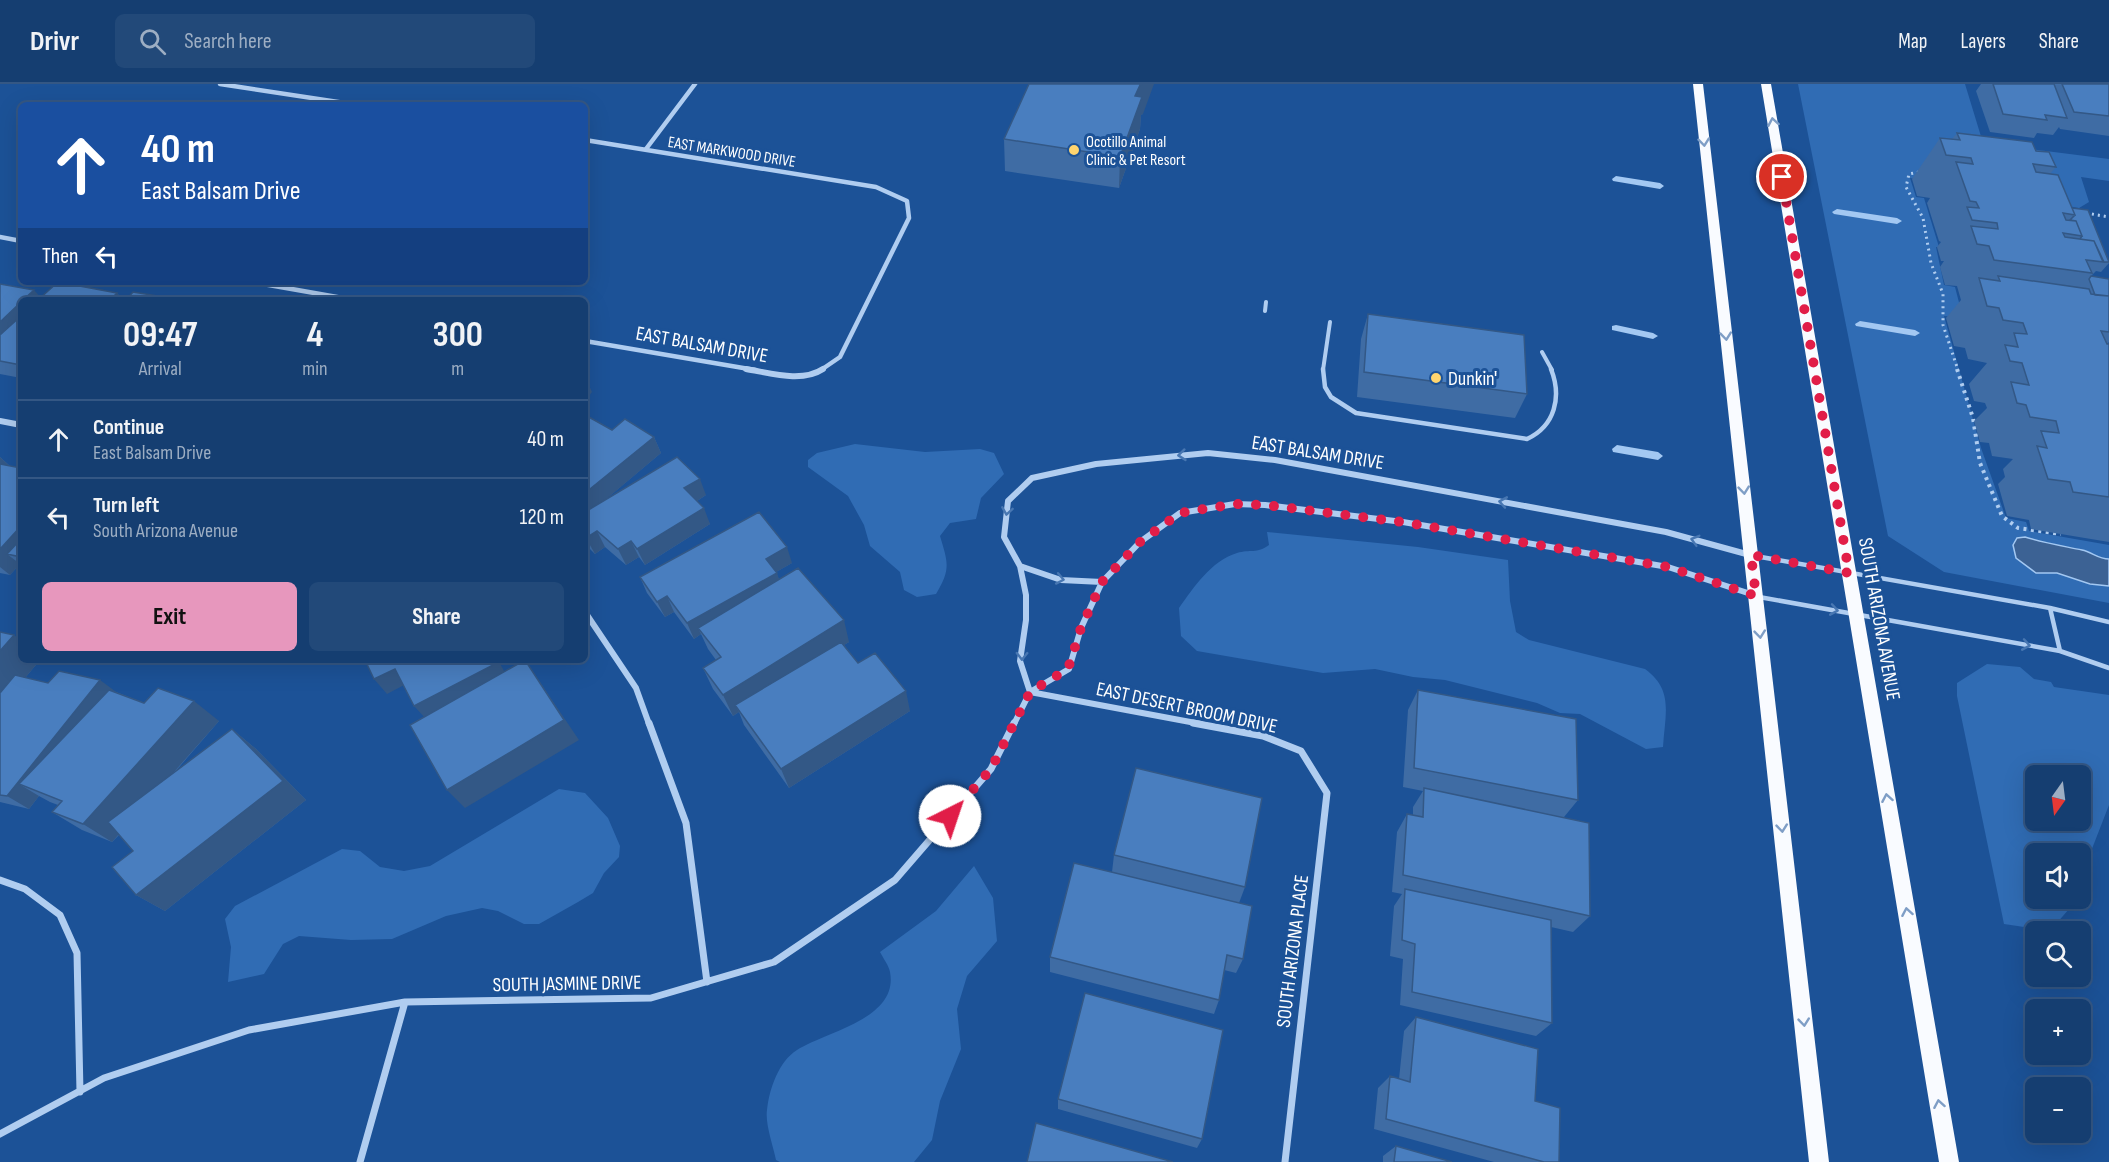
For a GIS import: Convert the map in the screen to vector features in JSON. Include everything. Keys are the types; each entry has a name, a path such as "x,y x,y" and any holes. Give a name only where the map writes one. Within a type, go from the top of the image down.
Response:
{"main road":[{"path":"1698,84 1819,1162"},
{"name":"SOUTH ARIZONA AVENUE","path":"1766,84 1949,1162"}],"street":[{"path":"220,84 338,102"},
{"path":"646,149 694,84"},
{"name":"EAST MARKWOOD DRIVE","path":"588,140 876,187 907,201 909,218 840,357 813,376"},
{"path":"0,237 18,240"},
{"path":"269,285 337,297"},
{"name":"EAST BALSAM DRIVE","path":"588,342 782,375 813,376"},
{"path":"0,421 18,424"},
{"name":"EAST BALSAM DRIVE","path":"1030,692 1020,661 1026,620 1026,595 1020,566 1004,537 1008,501 1032,478 1096,464 1208,453 1275,460 1666,532 1751,555"},
{"path":"1030,692 1068,669 1081,628 1102,582 1140,542 1180,513 1235,504 1265,505 1402,522 1668,567 1756,596"},
{"path":"1020,566 1061,580 1102,582"},
{"path":"588,616 636,688 686,823 707,982"},
{"name":"SOUTH JASMINE DRIVE","path":"0,1134 104,1078 249,1030 405,1002 651,998 774,962 895,880 991,769 1030,692"},
{"name":"EAST DESERT BROOM DRIVE","path":"1030,692 1263,736 1301,751"},
{"name":"SOUTH ARIZONA PLACE","path":"1284,1162 1327,793 1301,751"},
{"path":"0,880 25,889 60,915 77,953 80,1092"},
{"path":"360,1162 405,1002"}],"lane":[{"path":"1265,311 1266,302"},
{"path":"1330,322 1324,386 1328,397 1337,405 1356,413 1527,439 1539,435 1554,412 1553,365 1542,352"},
{"path":"1751,555 2050,608 2109,622"},
{"path":"1756,596 2060,651 2109,668"},
{"path":"2050,608 2060,651"}],"path":[{"path":"1920,172 1909,174 1906,187 1923,218 1931,263 1943,294 1943,325 1973,417 1980,464 1993,500 2002,516 2018,528 2063,534"},
{"path":"2081,212 2109,217"}],"shaded area":[{"path":"1798,84 1965,84 1983,143 2109,159 2109,181 2081,177 2089,202 2079,208 1910,178 1916,197 1924,198 1939,247 1936,247 1944,285 1955,287 1963,318 1944,316 1981,448 2006,518 2026,522 2029,531 2109,545 2109,603 1944,572 1888,536"},
{"path":"855,444 925,452 980,449 994,453 1004,474 981,498 976,519 950,523 940,536 947,566 936,594 917,597 904,590 900,572 870,546 864,525 848,496 808,467 808,460 817,453"},
{"path":"1267,532 1418,547 1508,560 1510,601 1516,632 1529,640 1645,669 1654,677 1664,694 1666,713 1663,747 1646,749 1580,714 1560,713 1537,703 1445,680 1413,677 1375,669 1323,673 1197,651 1181,636 1179,608 1204,576 1219,562 1237,553 1265,548 1269,545"},
{"path":"2025,537 2082,550 2109,559 2109,586 2090,584 2057,573 2036,573 2016,558 2013,545 2017,538"},
{"path":"1987,664 2020,667 2034,679 2051,682 2054,687 2109,695 2109,805 2091,851 2091,843 2025,843 2025,909 2069,909 2059,921 2025,921 2025,927 2004,924 1957,696 1957,683"},
{"path":"559,789 585,793 608,818 620,846 619,857 604,873 593,893 578,902 539,924 524,924 498,911 482,908 446,916 392,939 351,940 299,936 283,944 264,974 228,982 231,947 225,919 235,906 342,849 360,851 380,867 404,871 430,866"},
{"path":"974,866 993,898 997,941 967,976 957,1009 961,1049 940,1101 932,1140 914,1162 780,1162 776,1160 767,1116 770,1093 780,1068 797,1050 872,1013 883,1001 890,988 890,972 880,952 936,911"}],"building":[{"name":"Ocotillo Animal Clinic & Pet Resort","path":"1029,84 1142,84 1135,96 1142,97 1120,157 1004,139"},
{"path":"1993,84 2054,84 2067,118 2045,115 2047,120 2003,114"},
{"path":"2062,84 2109,84 2109,116 2074,112"},
{"path":"1957,133 2032,142 2036,151 2049,152 2056,167 2033,164 2036,172 2058,175 2075,215 2063,213 2066,220 2076,221 2082,236 2063,233 2065,237 2094,241 2104,262 2086,260 2092,273 1994,260 1989,246 1977,244 1971,226 1998,229 1997,223 1972,220 1967,207 1979,208 1976,202 1970,201 1956,162 1973,164 1971,158 1946,155 1940,138 1960,140"},
{"path":"2072,208 2088,210 2109,262 2103,262 2094,241 2080,239 2082,236 2076,221 2070,220 2075,215"},
{"path":"1998,276 2089,289 2091,294 2109,296 2109,332 2101,331 2109,344 2109,497 2073,492 2070,482 2048,479 2037,446 2047,448 2041,431 2059,433 2056,421 2030,417 2026,405 2017,403 2011,382 2029,385 2022,363 2010,361 2005,345 2018,347 2014,333 2027,334 2023,323 2003,320 1999,308 1987,306 1979,278 2000,281"},
{"path":"2091,276 2109,279 2109,296 2095,295 2089,279"},
{"path":"0,284 34,290 26,297 18,297 18,305 0,322"},
{"path":"55,285 74,285 117,293 113,297 41,297"},
{"path":"133,292 164,297 129,297"},
{"path":"1368,314 1524,335 1527,394 1364,372"},
{"path":"18,319 18,364 0,361 0,335"},
{"path":"588,417 612,430 625,419 654,437 588,491"},
{"path":"677,457 700,479 684,488 704,508 637,549 631,541 618,549 597,531 588,537 588,510"},
{"path":"0,464 18,467 18,529 0,549"},
{"path":"759,512 787,547 766,559 777,573 687,623 667,596 657,602 640,577"},
{"path":"18,542 18,556 7,554"},
{"path":"798,568 844,620 723,695 703,668 721,657 698,628"},
{"path":"0,632 14,635 0,651"},
{"path":"841,642 858,663 875,653 906,691 781,769 735,705"},
{"path":"366,663 497,663 414,706 395,669 374,679"},
{"path":"520,663 527,663 564,720 447,790 410,725"},
{"path":"59,671 100,680 7,796 0,795 0,693 15,675 48,683"},
{"path":"158,688 194,701 83,824 52,812 62,801 19,784 109,690 144,703"},
{"path":"1418,690 1576,719 1578,800 1414,768"},
{"path":"232,729 283,781 136,895 112,867 133,851 108,822"},
{"path":"1136,768 1262,798 1245,887 1114,855"},
{"path":"1424,788 1589,823 1590,916 1403,875 1407,814 1423,817"},
{"path":"1074,863 1252,906 1243,959 1227,955 1219,1000 1050,957"},
{"path":"1405,889 1551,920 1552,1023 1412,992 1415,944 1402,940"},
{"path":"1085,993 1223,1030 1202,1139 1058,1099"},
{"path":"1416,1017 1538,1049 1535,1101 1560,1108 1559,1162 1544,1162 1386,1119 1390,1076 1410,1082"},
{"path":"1036,1123 1173,1162 1027,1162"},
{"path":"1396,1146 1452,1162 1394,1162"}],"waterway":[{"path":"1616,179 1660,186"},
{"path":"1837,212 1897,221"},
{"path":"1860,324 1915,333"},
{"path":"1616,328 1653,336"},
{"path":"1617,449 1658,456"}],"place":[{"name":"Ocotillo Animal Clinic & Pet Resort","path":"1074,150"},
{"name":"Dunkin'","path":"1436,378"}],"route":[{"path":"950,816 991,769 1030,692 1068,669 1081,628 1102,582 1140,542 1180,513 1235,504 1265,505 1402,522 1668,567 1756,596 1751,555 1849,573 1782,177"}]}
